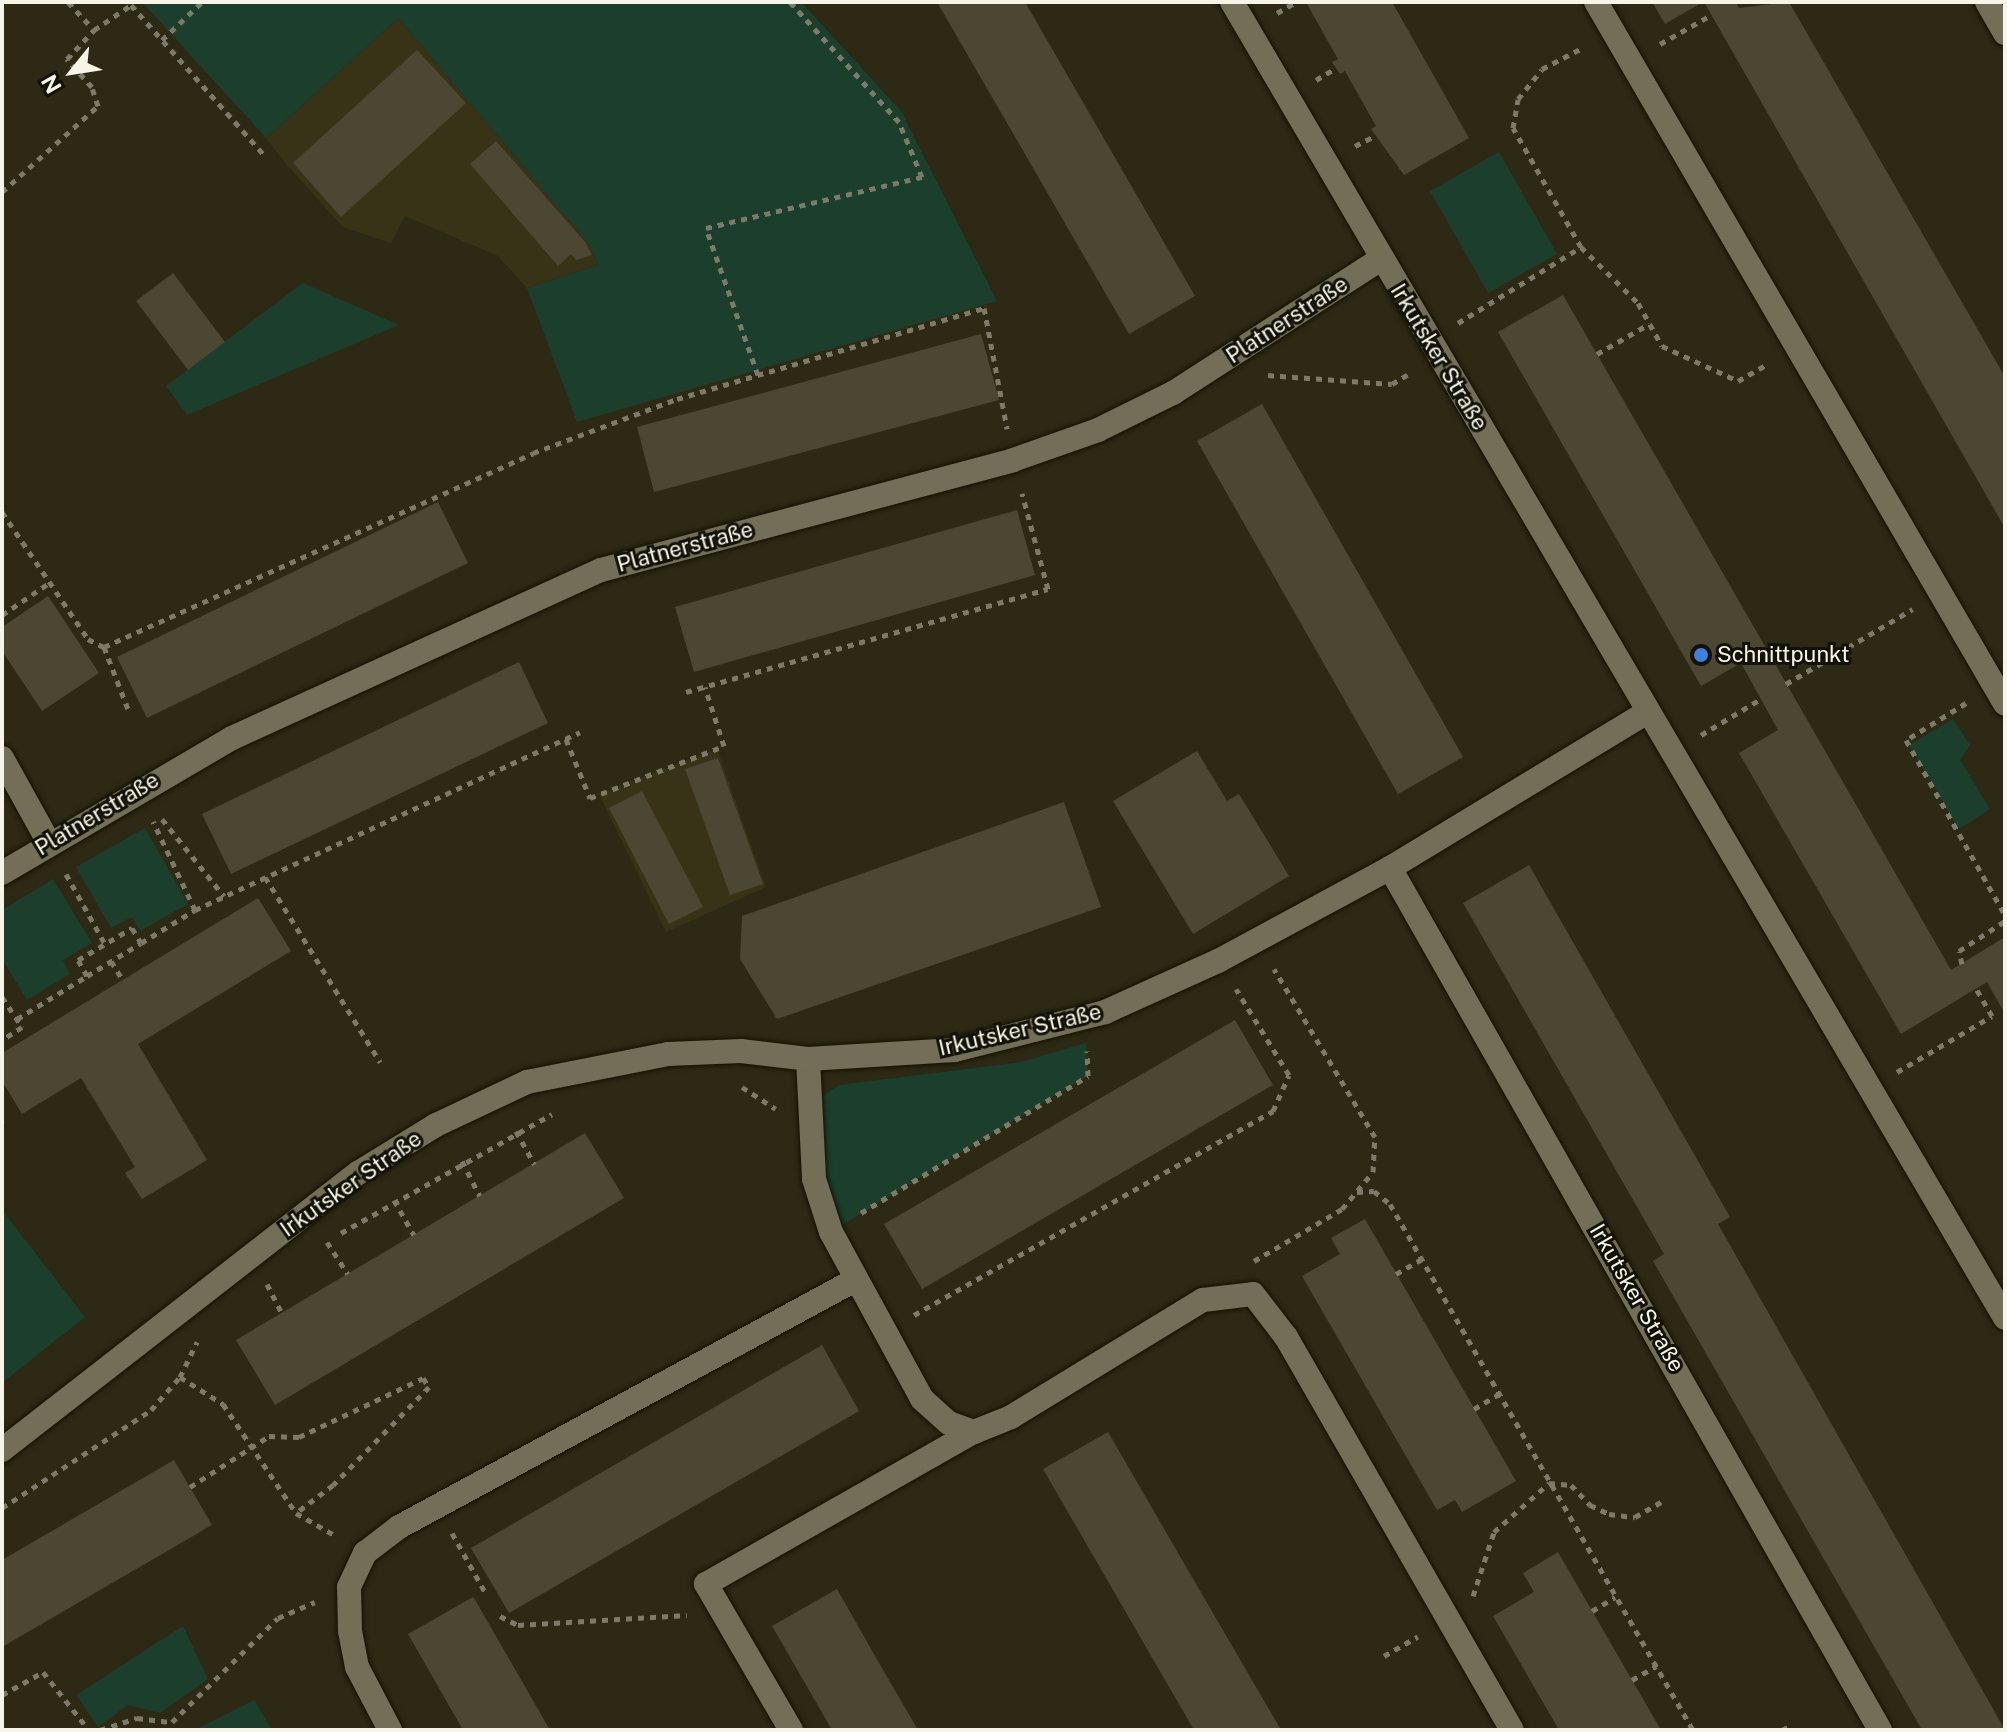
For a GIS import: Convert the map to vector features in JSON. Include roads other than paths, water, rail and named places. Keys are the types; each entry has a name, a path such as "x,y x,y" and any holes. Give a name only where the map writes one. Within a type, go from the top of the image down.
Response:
{"street":[{"name":"Irkutsker Straße","path":"1232,2 2005,1318"},
{"path":"1596,2 2000,694"},
{"path":"1987,2 2005,33"},
{"name":"Platnerstraße","path":"2,873 48,841 232,738 601,570 1013,460 1136,412 1208,370 1381,259"},
{"name":"Irkutsker Straße","path":"2,1450 346,1182 436,1125 527,1082 587,1068 707,1052 808,1059 955,1050 1105,1012 1218,961 1390,868 1648,712"},
{"path":"2,758 48,841"},
{"name":"Irkutsker Straße","path":"1390,868 1880,1730"},
{"path":"808,1059 806,1107 814,1179 855,1280 922,1399 949,1423 974,1432"},
{"path":"390,1730 357,1667 349,1587 365,1553 399,1527 855,1280"},
{"path":"791,1730 706,1584 974,1432 1011,1417 1188,1309 1230,1293 1253,1294 1268,1308 1512,1730"}],"place":[{"name":"Schnittpunkt","path":"1701,655"}]}
